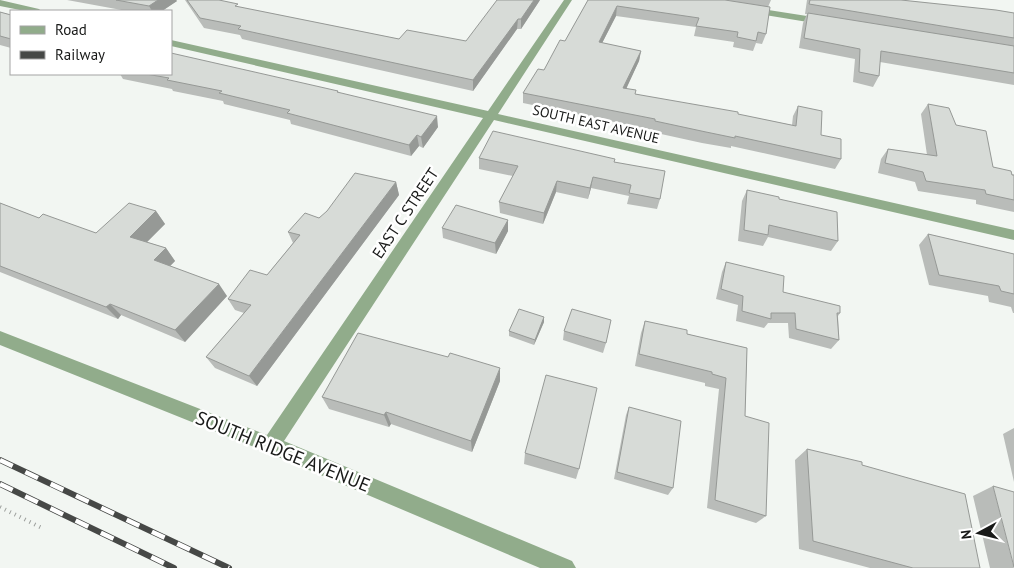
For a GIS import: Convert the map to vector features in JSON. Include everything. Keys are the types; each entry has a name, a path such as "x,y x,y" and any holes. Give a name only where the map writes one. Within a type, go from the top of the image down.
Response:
{"street":[{"name":"EAST C STREET","path":"271,445 568,0"},
{"path":"0,3 32,10"},
{"path":"740,8 838,24"},
{"name":"SOUTH EAST AVENUE","path":"172,43 1014,235"},
{"name":"SOUTH RIDGE AVENUE","path":"0,338 271,445 565,568"}],"path":[{"path":"0,507 42,528"}],"building":[{"path":"116,0 158,0 149,6"},
{"path":"187,0 219,0 238,4 235,6 399,39 407,30 466,41 497,0 534,0 473,80 238,29 241,26 200,18"},
{"path":"588,0 725,0 770,7 766,34 758,32 756,41 737,37 738,32 696,26 699,18 617,6 599,42 641,51 623,88 636,90 635,94 738,112 738,114 796,126 798,106 822,111 821,135 841,139 841,159 523,93 538,69 544,70 560,40 565,41"},
{"path":"810,0 901,0 1014,13 1014,38 809,4"},
{"path":"0,12 10,15 10,39 0,36"},
{"path":"808,13 1014,46 1014,73 881,51 879,76 859,72 860,49 804,38"},
{"path":"172,53 338,91 437,116 421,137 417,135 409,145 287,113 290,110 219,93 222,91 167,80 169,78 152,75 172,75"},
{"path":"928,104 949,108 956,125 986,131 993,167 1011,171 1012,175 1014,175 1014,200 986,194 985,190 926,181 923,172 885,163 888,149 937,156"},
{"path":"493,131 615,159 614,162 665,171 660,199 629,193 631,185 593,177 590,188 557,181 544,213 499,202 518,166 479,158"},
{"path":"355,173 396,182 249,376 206,357 251,305 228,299 250,270 267,275 300,235 288,232 305,213 319,218 327,211"},
{"path":"747,190 837,212 838,241 769,225 768,235 744,230"},
{"path":"0,203 39,218 43,214 96,233 129,203 156,211 130,237 166,248 154,260 219,284 175,330 110,304 106,307 0,266"},
{"path":"456,205 508,220 495,243 442,228"},
{"path":"928,234 1014,254 1014,294 1001,291 999,286 939,275"},
{"path":"726,262 784,276 783,292 840,306 840,313 837,313 839,340 796,329 795,313 771,313 771,319 742,311 743,296 721,289"},
{"path":"519,309 544,317 535,340 509,331"},
{"path":"572,309 611,320 606,343 564,331"},
{"path":"645,321 687,330 687,334 747,348 745,416 769,423 766,516 715,500 726,378 712,374 712,372 639,354"},
{"path":"358,333 448,357 450,353 500,368 471,441 386,412 384,415 322,397"},
{"path":"546,375 597,388 579,469 525,453"},
{"path":"629,407 681,421 673,488 617,472"},
{"path":"807,449 862,462 862,465 965,494 980,568 913,568 813,541"},
{"path":"993,486 1014,492 1014,567"}],"railway":[{"path":"0,460 229,568"},
{"path":"0,484 174,568"}]}
